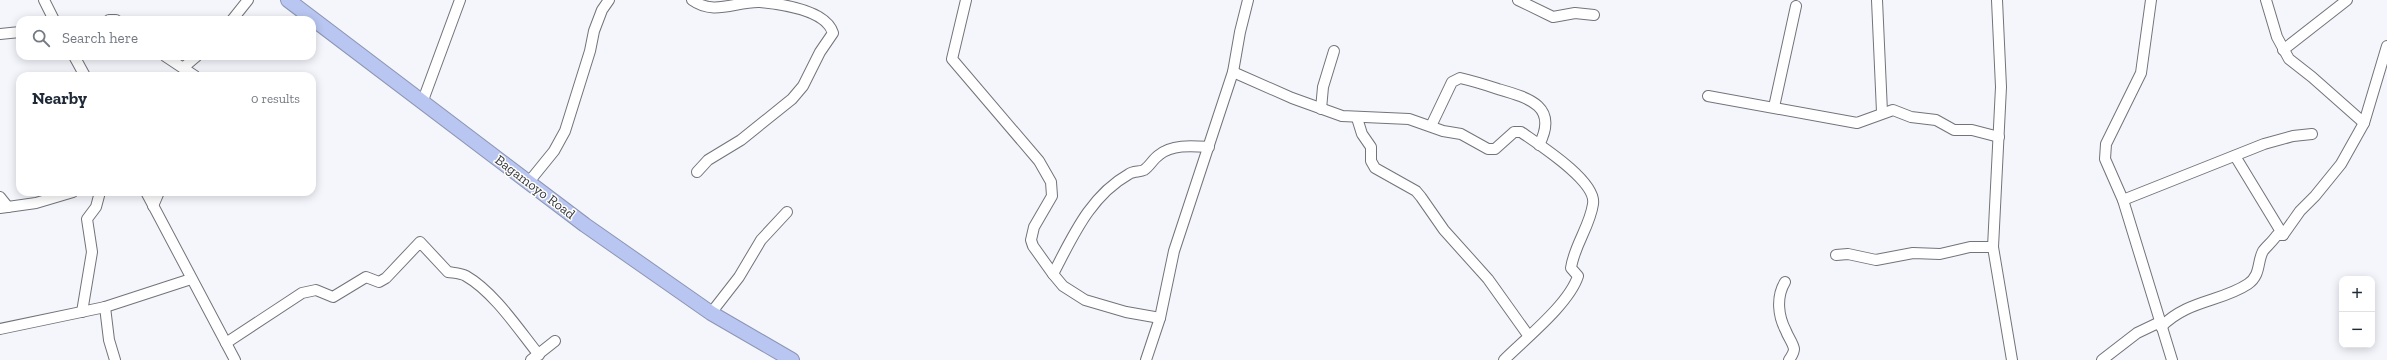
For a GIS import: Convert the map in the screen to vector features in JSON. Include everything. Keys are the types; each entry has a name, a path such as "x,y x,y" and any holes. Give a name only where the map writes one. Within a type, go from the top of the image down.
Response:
{"highway":[{"name":"Bagamoyo Road","path":"288,0 309,16"},
{"name":"Bagamoyo Road","path":"316,21 528,182 711,313 792,360"}],"street":[{"path":"44,0 52,16"},
{"path":"235,16 248,0"},
{"path":"422,102 460,0"},
{"path":"528,182 549,158 565,131 590,51 594,31 602,10 609,0"},
{"path":"692,0 706,8 717,8 760,1 798,8 814,14 831,28 832,33 820,52 803,86 792,98 741,140 708,160 697,172"},
{"path":"966,0 952,60 1039,161 1051,182 1052,196 1034,227 1031,240 1033,246 1053,274 1068,290 1085,300 1126,312 1160,318"},
{"path":"1146,360 1160,318 1174,251 1233,72 1248,0"},
{"path":"1518,0 1553,17 1575,14 1594,15"},
{"path":"1877,0 1882,112"},
{"path":"1997,0 2001,79 1992,247 2012,360"},
{"path":"2150,0 2141,72 2106,144 2105,159 2123,200 2172,360"},
{"path":"2266,0 2283,50 2289,59 2312,77 2364,123"},
{"path":"2283,50 2347,0"},
{"path":"1774,107 1796,6"},
{"path":"0,34 16,32"},
{"path":"2102,360 2136,333 2160,324 2188,308 2248,284 2258,272 2263,251 2271,245 2277,236 2284,235 2300,211 2341,164 2364,123 2387,46"},
{"path":"1321,109 1323,87 1334,51"},
{"path":"76,60 83,72"},
{"path":"172,60 190,72"},
{"path":"184,67 192,60"},
{"path":"1233,72 1321,109 1357,118 1409,119 1461,134 1492,150 1514,132 1520,132 1539,145 1588,187 1593,204 1581,242 1572,261 1571,268 1578,276 1576,282 1562,302 1504,360"},
{"path":"1431,126 1452,82 1460,78 1532,100 1545,119 1545,133 1539,145"},
{"path":"1708,96 1857,123 1874,118 1882,112 1893,110 1912,117 1936,120 1954,130 1972,130 1999,137"},
{"path":"1357,118 1362,134 1371,147 1371,161 1375,168 1408,187 1421,197 1444,230 1488,279 1528,335"},
{"path":"2123,200 2264,144 2293,136 2312,134"},
{"path":"1053,274 1079,224 1105,192 1130,173 1144,170 1159,154 1168,150 1179,147 1209,147"},
{"path":"2235,156 2284,235"},
{"path":"0,197 4,207 36,203 60,196"},
{"path":"82,312 92,252 87,219 96,207 99,196"},
{"path":"148,196 235,360"},
{"path":"153,206 157,196"},
{"path":"711,313 739,277 761,240 787,212"},
{"path":"226,343 302,294 316,290 333,297 366,277 379,282 386,278 420,242 448,272 461,273 483,288 513,322 534,359 555,341"},
{"path":"1836,255 1848,254 1876,260 1913,253 1940,254 1970,247 1992,247"},
{"path":"0,329 106,307 191,279"},
{"path":"1785,282 1779,297 1779,309 1782,323 1794,346 1794,352 1789,360"},
{"path":"106,307 109,340 115,360"}]}
